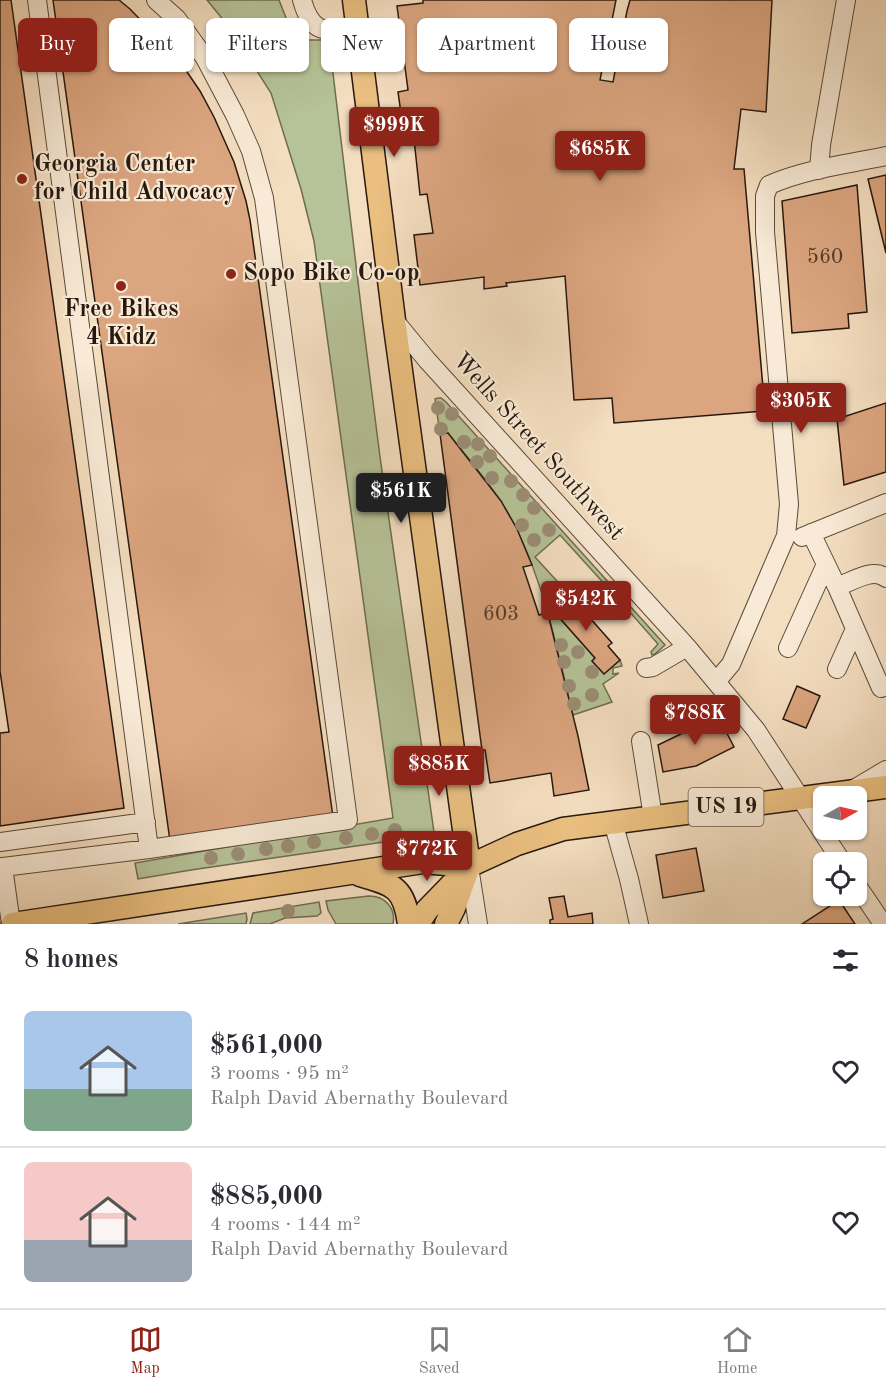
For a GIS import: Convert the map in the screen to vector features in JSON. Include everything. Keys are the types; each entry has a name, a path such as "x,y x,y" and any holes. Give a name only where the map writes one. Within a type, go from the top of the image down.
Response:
{"main road":[{"path":"354,0 356,18"},
{"path":"363,72 394,320 469,866 446,924"},
{"name":"US 19","path":"867,789 886,786"},
{"name":"US 19","path":"18,924 74,920 423,862 469,866 517,844 563,829 813,795"},
{"path":"418,924 427,910 469,866"},
{"path":"353,872 389,884 394,888 407,909 409,924"}],"street":[{"path":"37,0 149,849"},
{"path":"18,924 2,867 149,849 348,820 264,198 251,151 206,58 177,19 156,0"},
{"path":"302,0 309,20 321,29"},
{"path":"819,170 821,145 846,0"},
{"path":"716,682 731,664 786,536 789,504 766,244 765,196 769,185 781,180 886,156"},
{"name":"Wells Street Southwest","path":"394,320 427,360 687,647 756,730 835,852"},
{"path":"782,545 886,503"},
{"path":"811,533 881,688"},
{"path":"788,648 825,564"},
{"path":"837,587 872,574 881,574 886,578"},
{"path":"837,669 855,629"},
{"path":"646,668 653,667 687,647"},
{"path":"641,741 653,817"},
{"path":"859,786 886,770"},
{"path":"0,842 146,822"},
{"path":"613,822 639,924"},
{"path":"469,866 478,924"},
{"path":"867,900 883,924"}],"green space":[{"path":"207,0 279,0 286,18 222,18"},
{"path":"309,40 321,40 321,72 333,72 380,457 434,832 432,835 138,879 135,863 393,818 314,241 301,189 271,93 258,72 309,72"},
{"path":"435,399 446,402 665,645 652,655 651,652 658,644 613,593 605,600 602,599 609,589 560,535 535,557 566,591 549,606 595,658 592,661 604,674 620,660 622,666 613,668 613,674 619,673 603,684 612,702 573,715 550,621 527,552 510,517 494,492 448,433 440,434"},
{"path":"369,896 380,898 388,904 393,913 393,924 336,924 328,910 326,901"},
{"path":"319,902 321,913 317,916 285,918 270,924 250,924 253,913"},
{"path":"246,913 246,924 178,924"}],"building":[{"path":"0,0 11,0 18,50 18,72 21,72 124,808 0,826 0,733 9,732 0,671"},
{"path":"53,0 119,0 139,18 109,18 109,72 187,72 214,117 234,162 250,220 333,817 170,841 63,72 97,72 97,18 56,18"},
{"path":"423,0 616,0 612,18 569,18 569,72 602,72 600,80 613,82 615,72 668,72 668,18 626,18 630,0 772,0 766,112 741,109 734,169 744,169 765,411 614,423 612,398 574,400 565,276 506,283 507,286 484,289 484,277 420,285 414,235 433,233 427,194 420,195 411,111 401,113 398,92 408,90 405,67 405,18 399,18 397,6 423,3"},
{"path":"886,175 886,253 868,179"},
{"path":"857,185 867,312 848,314 849,328 792,333 782,201"},
{"path":"886,403 886,472 844,485 837,419"},
{"path":"448,433 501,501 517,529 532,565 523,567 539,615 548,614 589,790 554,796 551,773 490,783 485,750 482,750 440,434"},
{"path":"566,591 612,643 608,646 620,660 604,674 592,661 595,658 549,606"},
{"path":"797,686 820,696 806,728 783,719"},
{"path":"718,716 734,747 696,766 663,772 658,745"},
{"path":"696,848 704,891 663,898 656,855"},
{"path":"564,896 568,917 592,913 593,924 550,924 550,920 553,919 549,898"},
{"path":"830,906 843,906 855,924 802,924"}],"place":[{"name":"Georgia Center for Child Advocacy","path":"22,179"},
{"name":"Sopo Bike Co-op","path":"231,274"},
{"name":"Free Bikes 4 Kidz","path":"121,286"}]}
